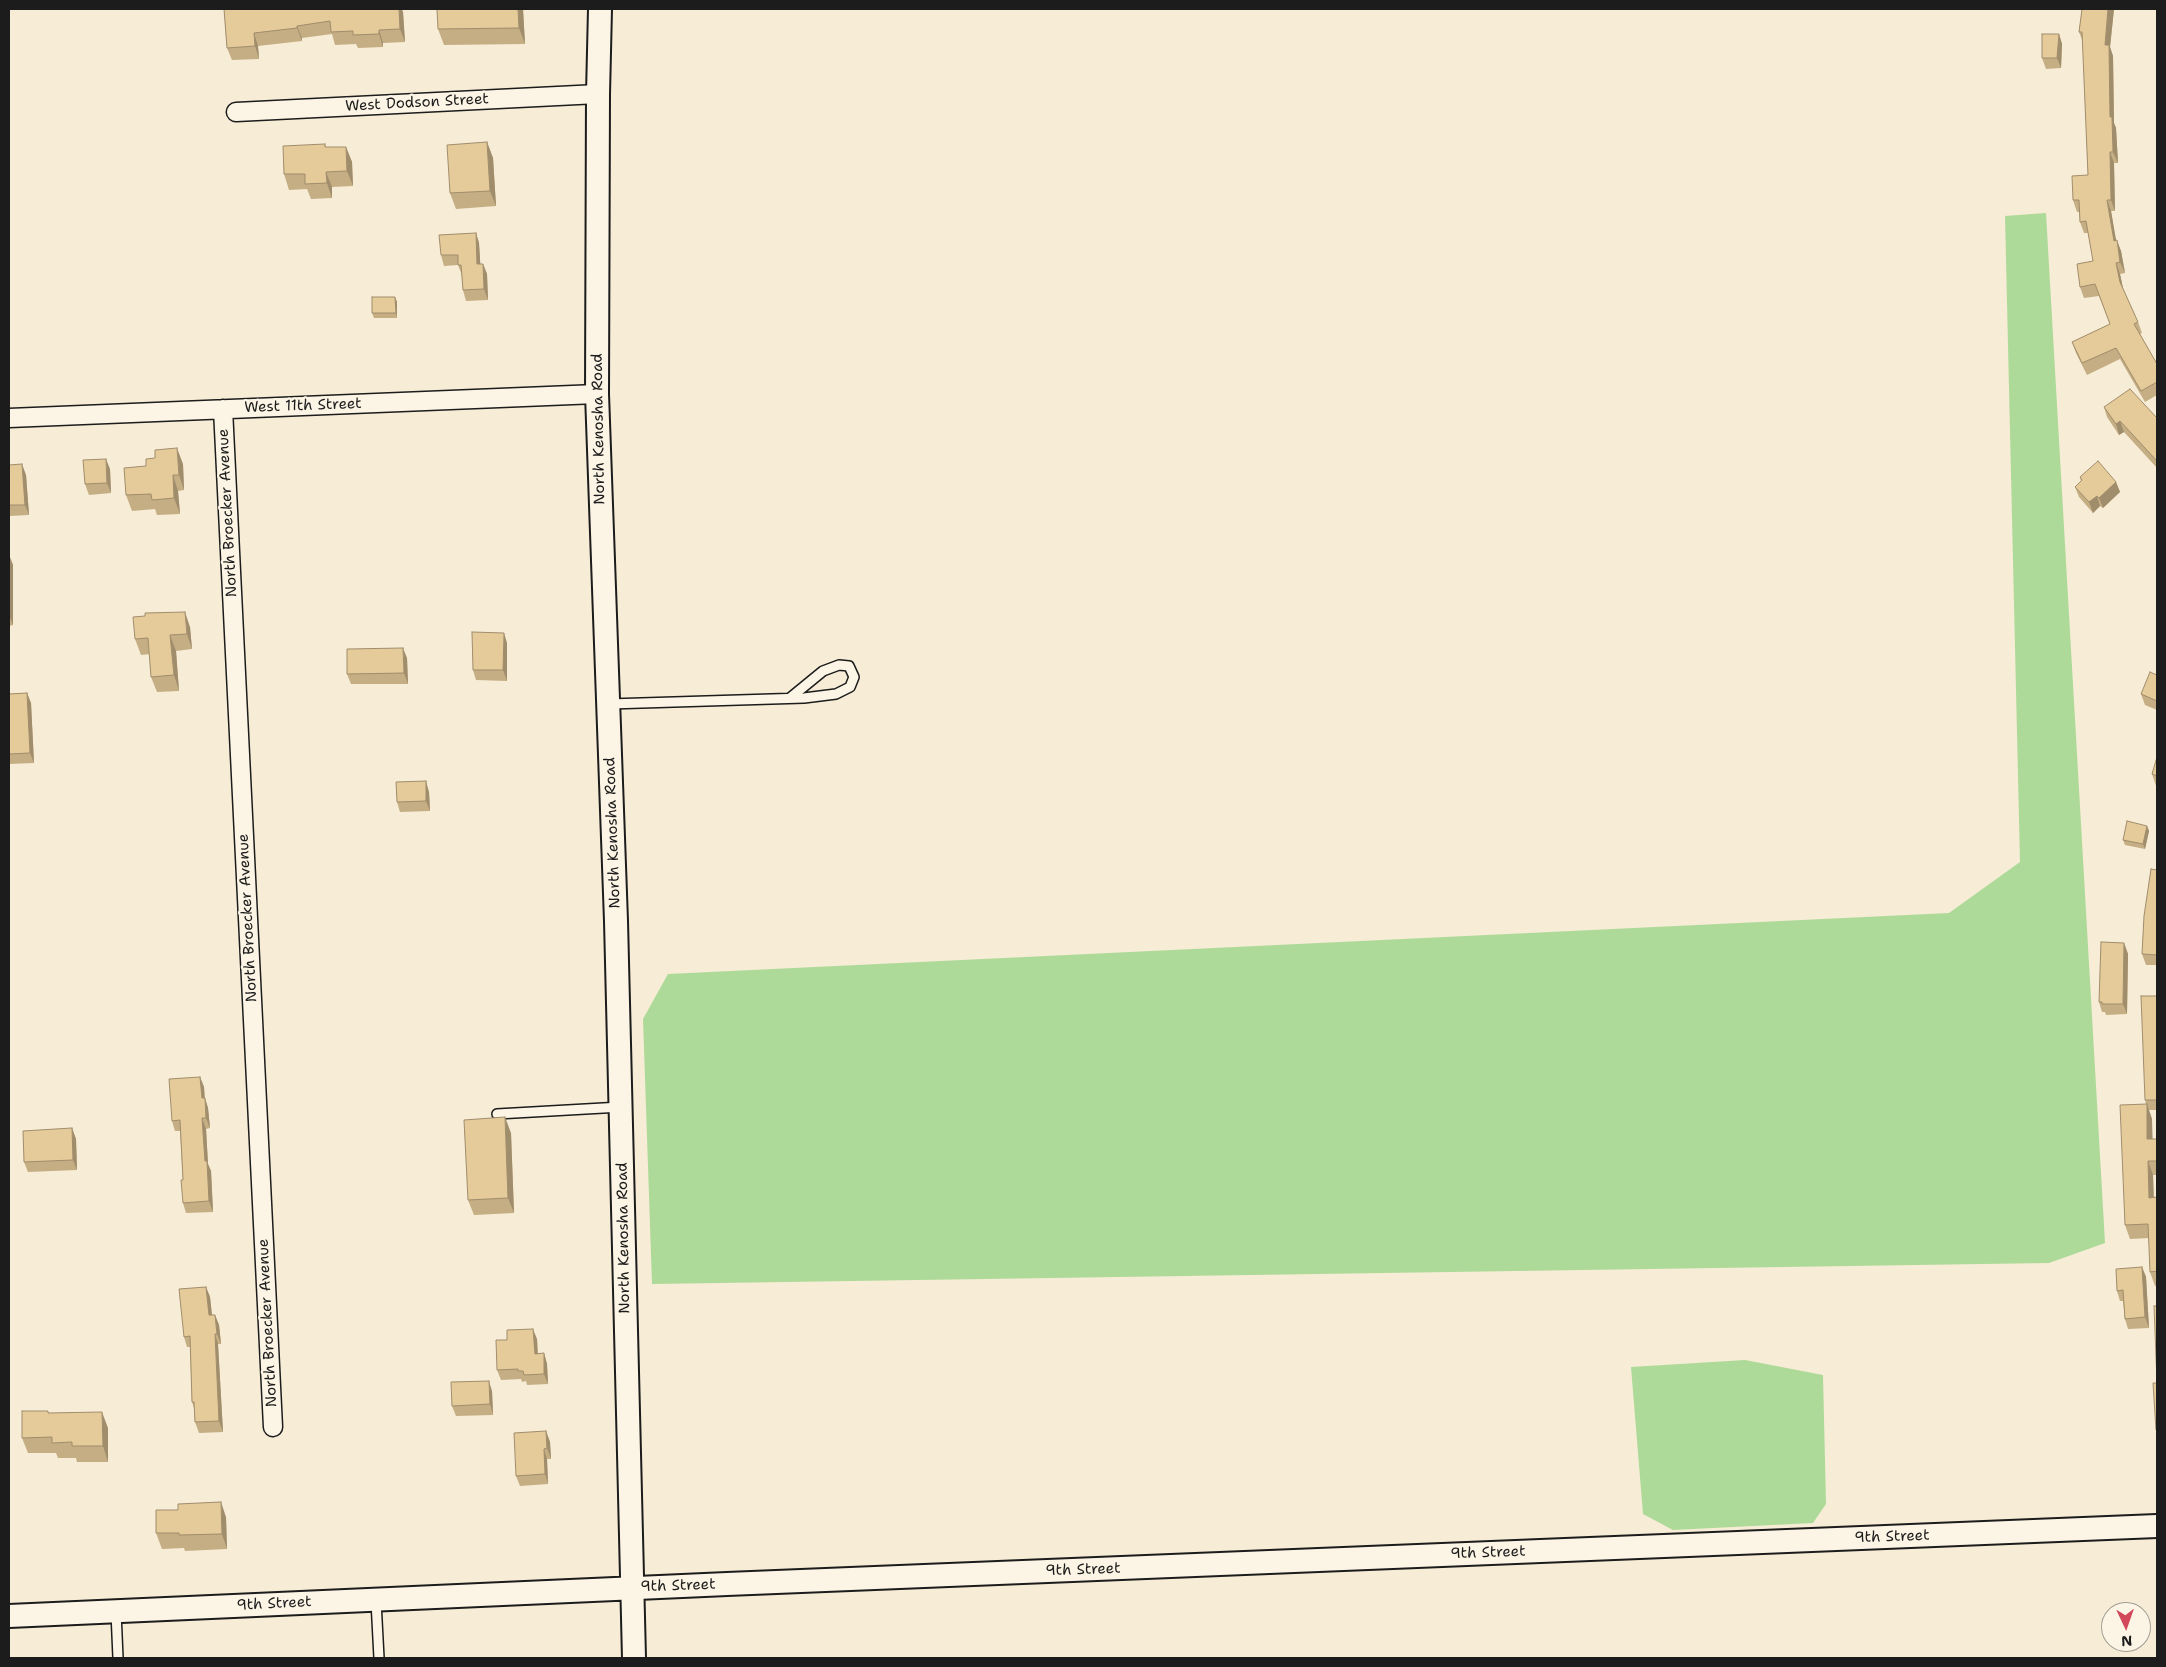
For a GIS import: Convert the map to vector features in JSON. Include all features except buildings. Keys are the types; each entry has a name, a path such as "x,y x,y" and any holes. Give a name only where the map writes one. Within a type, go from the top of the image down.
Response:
{"street":[{"name":"North Kenosha Road","path":"600,9 597,394 621,1107 634,1658"},
{"name":"West Dodson Street","path":"236,112 598,94"},
{"name":"West 11th Street","path":"9,418 597,394"},
{"name":"North Broecker Avenue","path":"223,409 273,1427"},
{"name":"9th Street","path":"9,1616 632,1588 2157,1526"}],"lane":[{"path":"608,704 790,698 836,694 850,687 854,678 849,666 839,665 823,671 790,698"},
{"path":"497,1114 621,1107"},
{"path":"376,1600 379,1658"},
{"path":"116,1611 118,1658"}],"green space":[{"path":"2046,213 2105,1243 2049,1263 652,1284 643,1019 668,974 1949,913 2020,862 2005,216"},
{"path":"1745,1360 1823,1375 1826,1504 1813,1523 1673,1530 1643,1514 1631,1367"}]}
